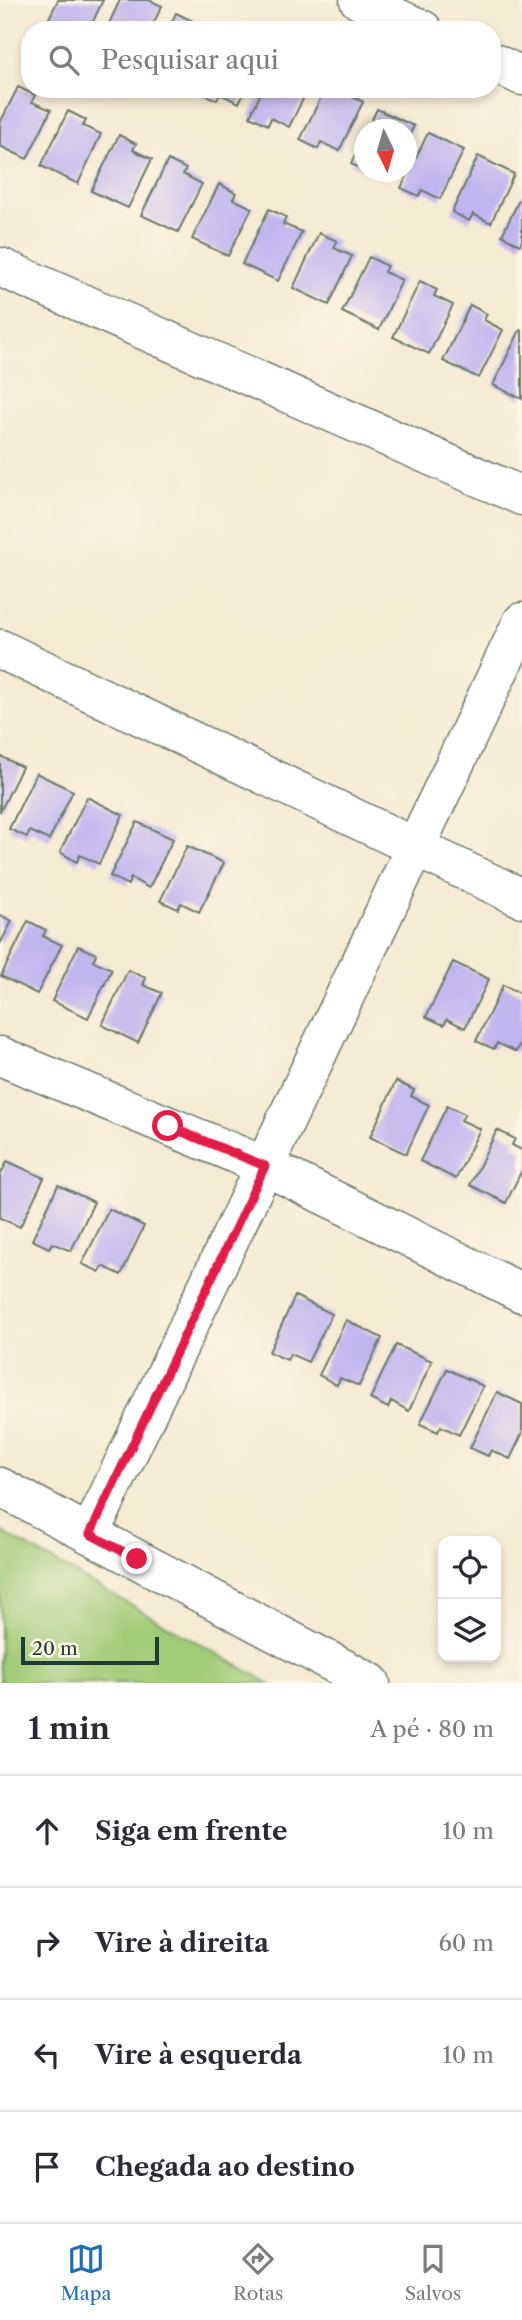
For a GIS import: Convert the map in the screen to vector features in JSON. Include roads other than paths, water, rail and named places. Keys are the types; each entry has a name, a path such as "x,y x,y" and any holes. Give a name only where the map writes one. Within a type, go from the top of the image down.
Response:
{"street":[{"path":"359,0 404,21"},
{"path":"501,66 522,75"},
{"path":"0,267 522,496"},
{"path":"90,1534 522,622"},
{"path":"0,649 522,898"},
{"path":"0,1056 265,1166 522,1293"},
{"path":"0,1487 371,1683"}]}
